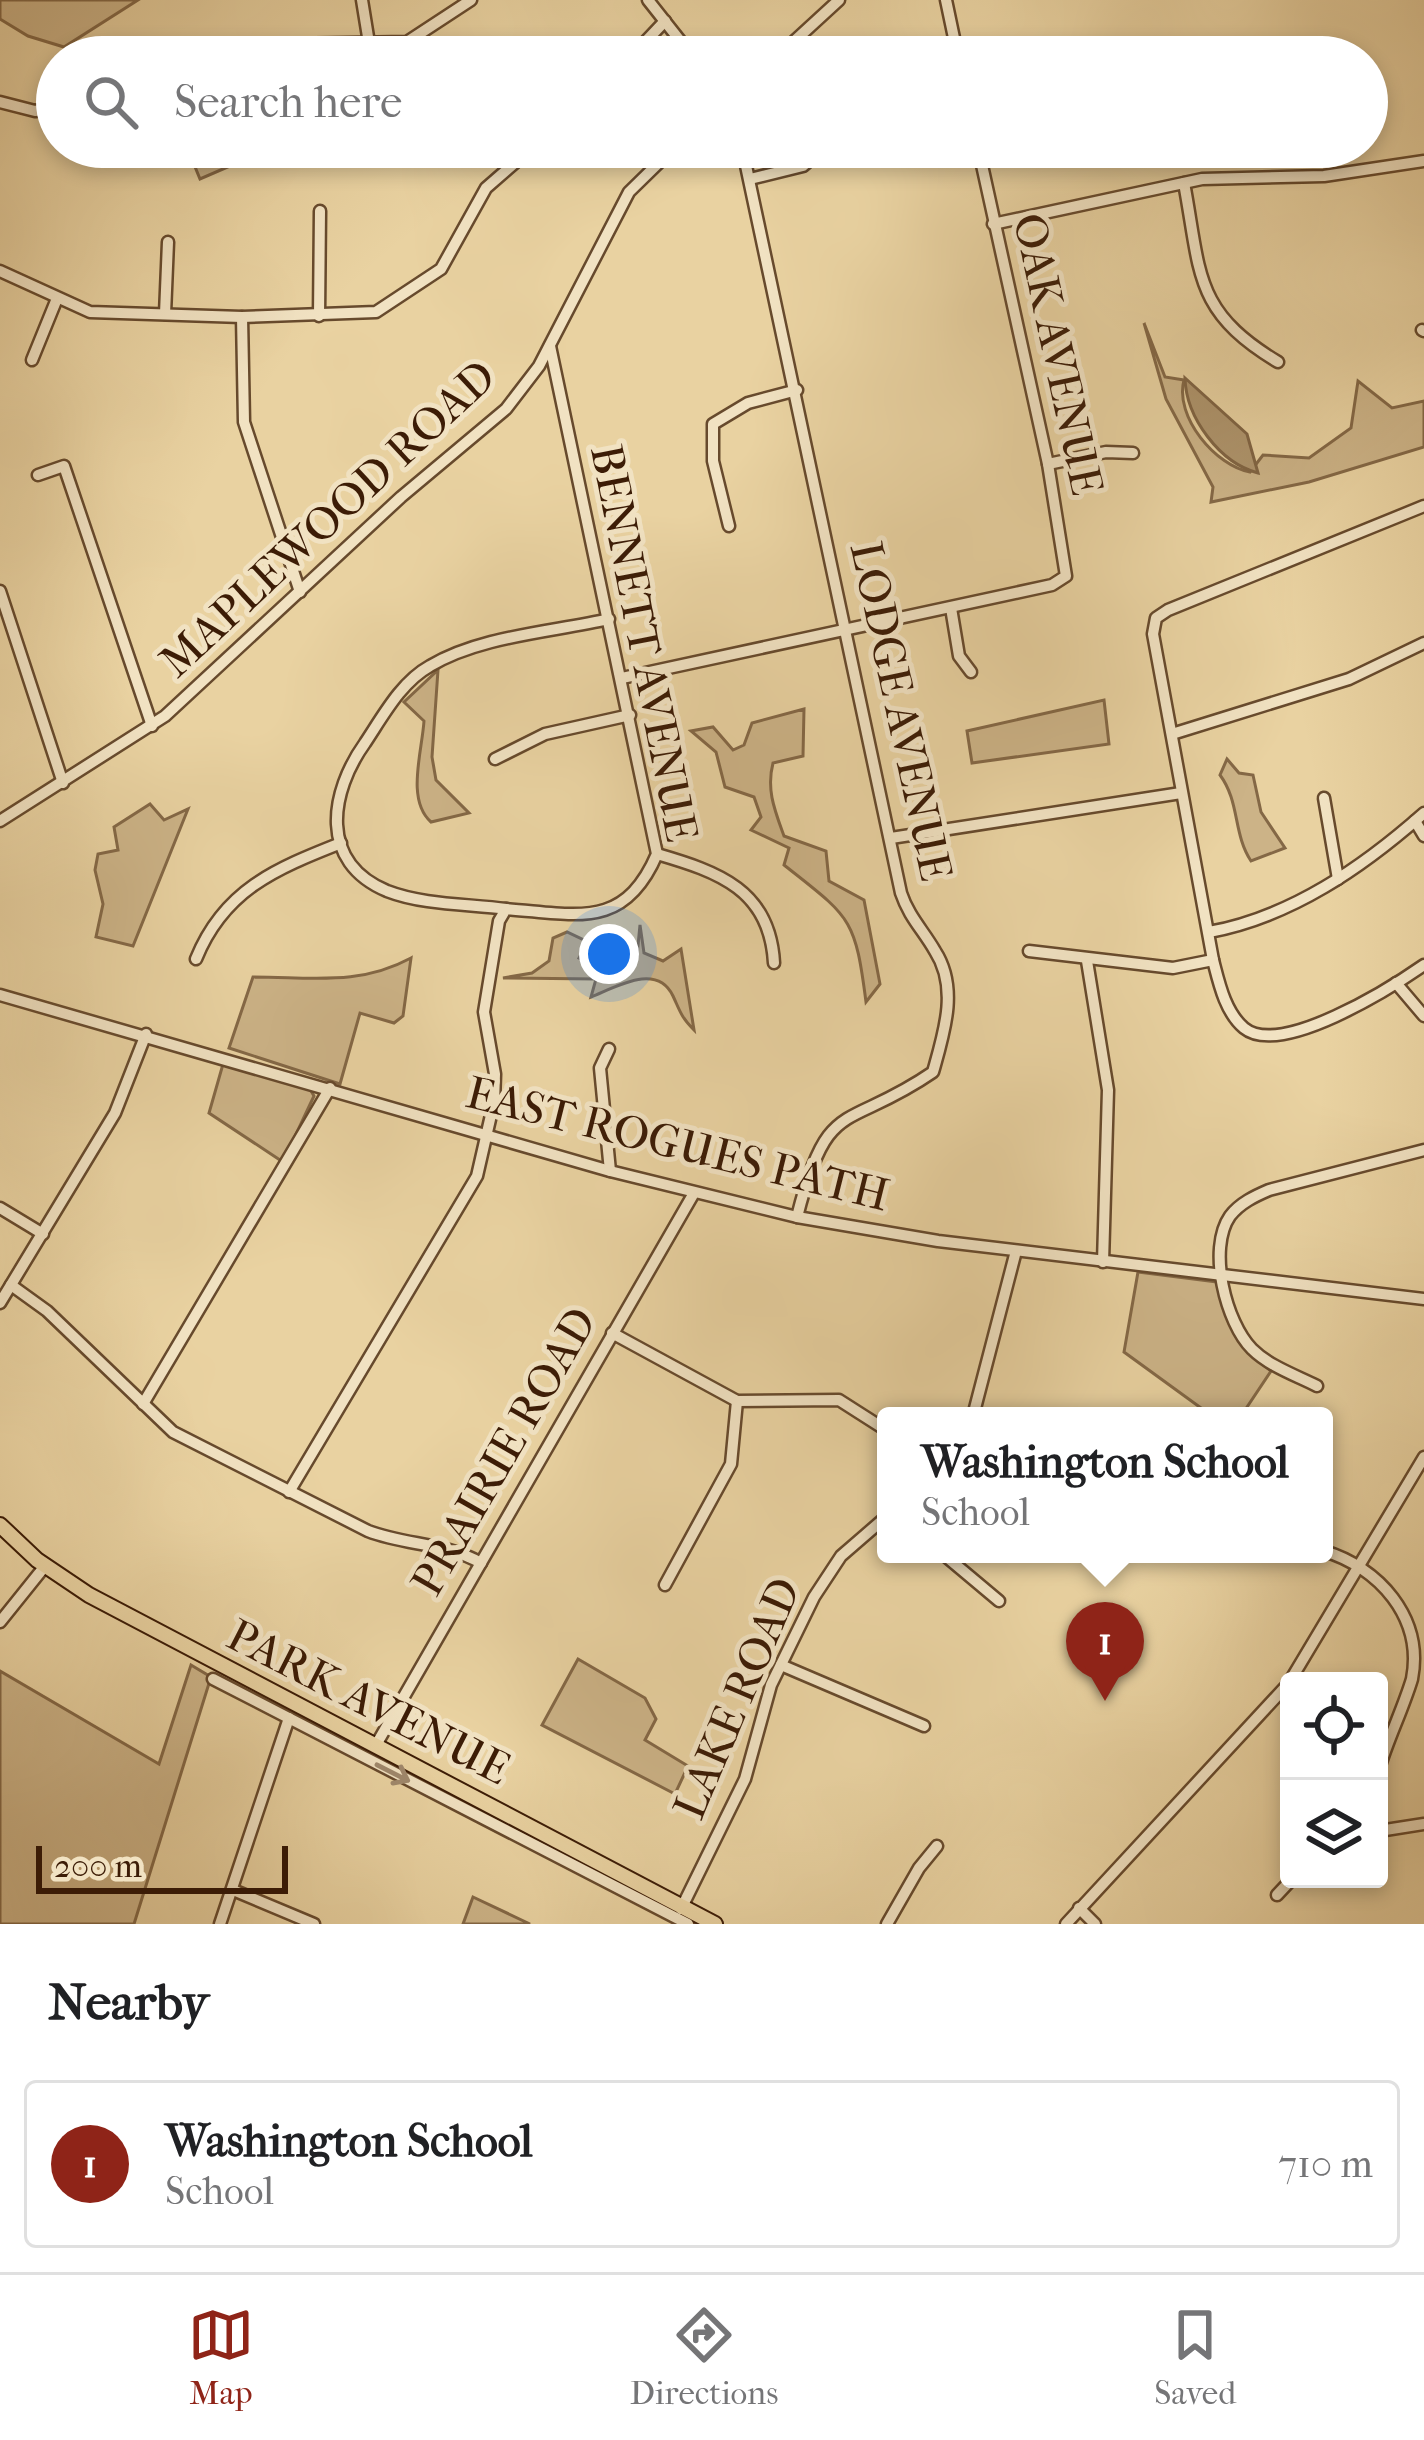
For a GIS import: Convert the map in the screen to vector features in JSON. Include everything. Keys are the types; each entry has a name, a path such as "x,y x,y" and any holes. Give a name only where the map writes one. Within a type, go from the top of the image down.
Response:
{"main road":[{"name":"PARK AVENUE","path":"0,1525 45,1566 715,1924"}],"street":[{"path":"362,0 368,36"},
{"path":"416,36 471,0"},
{"path":"648,0 677,36"},
{"path":"946,0 954,36"},
{"path":"798,36 833,2"},
{"path":"651,36 665,21"},
{"path":"1,106 36,111"},
{"path":"1388,166 1424,161"},
{"path":"0,271 56,301 90,312 242,317 376,312 441,269 455,252 486,188 509,168"},
{"name":"MAPLEWOOD ROAD","path":"0,821 152,726 506,409 550,346 629,192 654,168"},
{"name":"LODGE AVENUE","path":"747,168 908,913 944,967 948,989 933,1072 836,1125 820,1144 797,1217"},
{"path":"749,178 794,168"},
{"name":"OAK AVENUE","path":"951,608 1052,585 1066,576 1048,464 982,168"},
{"path":"993,224 1184,184 1377,168"},
{"path":"1184,184 1207,297 1240,340 1278,362"},
{"path":"319,316 320,211"},
{"path":"165,314 168,242"},
{"path":"32,360 56,301"},
{"path":"242,317 244,422 300,592"},
{"name":"BENNETT AVENUE","path":"506,909 605,912 638,891 657,854 550,346"},
{"path":"729,526 713,461 713,424 748,403 796,390"},
{"path":"1048,464 1106,452 1133,453"},
{"path":"38,475 64,466 152,726"},
{"path":"1424,506 1156,618 1153,634 1213,960 1233,1014 1258,1036 1296,1033 1424,965"},
{"path":"0,591 63,782"},
{"path":"622,678 951,608 958,656 971,672"},
{"path":"289,1492 462,1204 489,1135 495,1074 484,1012 491,947 506,909 387,890 357,868 341,842 335,810 343,775 405,686 423,669 467,650 609,620"},
{"path":"1172,734 1348,679 1424,643"},
{"path":"495,759 544,734 630,715"},
{"path":"891,838 1181,793"},
{"path":"1324,798 1338,879"},
{"path":"1209,932 1262,917 1338,879 1420,817 1424,836"},
{"path":"196,959 222,909 238,892 277,868 341,842"},
{"path":"657,854 713,873 746,895 772,934 775,963"},
{"path":"1028,952 1173,968 1213,960"},
{"path":"1087,961 1108,1090 1103,1262"},
{"path":"1396,983 1424,1016"},
{"name":"EAST ROGUES PATH","path":"0,995 610,1171 797,1217 1016,1251 1424,1299"},
{"path":"0,1303 115,1113 146,1034"},
{"path":"609,1048 600,1068 610,1171"},
{"path":"143,1404 330,1088"},
{"path":"1317,1386 1254,1352 1237,1328 1223,1277 1225,1227 1249,1199 1424,1150"},
{"name":"PRAIRIE ROAD","path":"376,1745 694,1193"},
{"path":"0,1208 43,1234"},
{"path":"980,1407 1016,1251"},
{"path":"10,1285 47,1311 173,1432 386,1538 445,1545 482,1563"},
{"path":"612,1333 737,1401 770,1405 839,1400 877,1424"},
{"path":"664,1585 731,1464 737,1401"},
{"path":"1296,1672 1424,1457"},
{"name":"LAKE ROAD","path":"683,1922 681,1903 745,1779 781,1666 826,1575 877,1525"},
{"path":"1333,1554 1361,1565 1398,1603 1414,1642 1412,1679 1388,1744"},
{"path":"954,1563 999,1601"},
{"path":"0,1622 45,1566"},
{"path":"781,1666 924,1726"},
{"path":"213,1679 683,1922"},
{"path":"1066,1924 1280,1693"},
{"path":"220,1924 296,1704"},
{"path":"1388,1830 1424,1824"},
{"path":"887,1924 919,1868 938,1846"},
{"path":"1277,1894 1283,1888"},
{"path":"233,1890 314,1924"},
{"path":"1079,1909 1095,1924"}],"shaded area":[{"path":"0,0 138,0 81,36 36,38 0,19"},
{"path":"196,168 225,168 200,179"},
{"path":"1144,323 1165,377 1184,380 1185,409 1200,438 1237,468 1250,472 1263,455 1309,458 1351,428 1358,381 1392,408 1424,401 1424,447 1309,482 1211,502 1213,487 1166,399"},
{"path":"1185,378 1247,434 1258,473 1231,460 1208,437 1191,408"},
{"path":"438,670 432,757 436,780 469,813 431,822 423,813 417,789 424,721 404,702"},
{"path":"1104,700 1109,744 972,763 967,731"},
{"path":"804,709 803,756 773,763 772,800 784,836 826,851 829,881 864,900 880,984 866,1002 858,952 846,922 784,865 789,848 751,830 761,817 754,797 725,787 716,752 691,731 713,727 733,750 744,745 752,723"},
{"path":"1227,759 1239,773 1253,775 1261,812 1285,848 1251,861 1220,775"},
{"path":"150,804 164,820 188,809 133,946 96,937 103,904 95,870 98,854 118,850 114,827"},
{"path":"640,925 644,953 663,961 681,949 694,1030 666,986 657,980 635,980 591,997 596,979 503,978 532,973 549,961 553,938 567,932 588,942 579,958 607,972 637,956"},
{"path":"411,958 403,1016 394,1023 360,1013 340,1084 229,1048 253,977 354,976"},
{"path":"223,1064 310,1089 314,1096 283,1162 209,1113"},
{"path":"1138,1272 1217,1282 1235,1332 1271,1371 1247,1407 1200,1407 1124,1352"},
{"path":"578,1659 645,1698 656,1719 645,1740 688,1766 675,1794 542,1725"},
{"path":"191,1665 211,1677 134,1924 0,1924 0,1671 159,1764"},
{"path":"473,1897 530,1924 463,1924"}],"place":[{"name":"Washington School","path":"1105,1701"}]}
